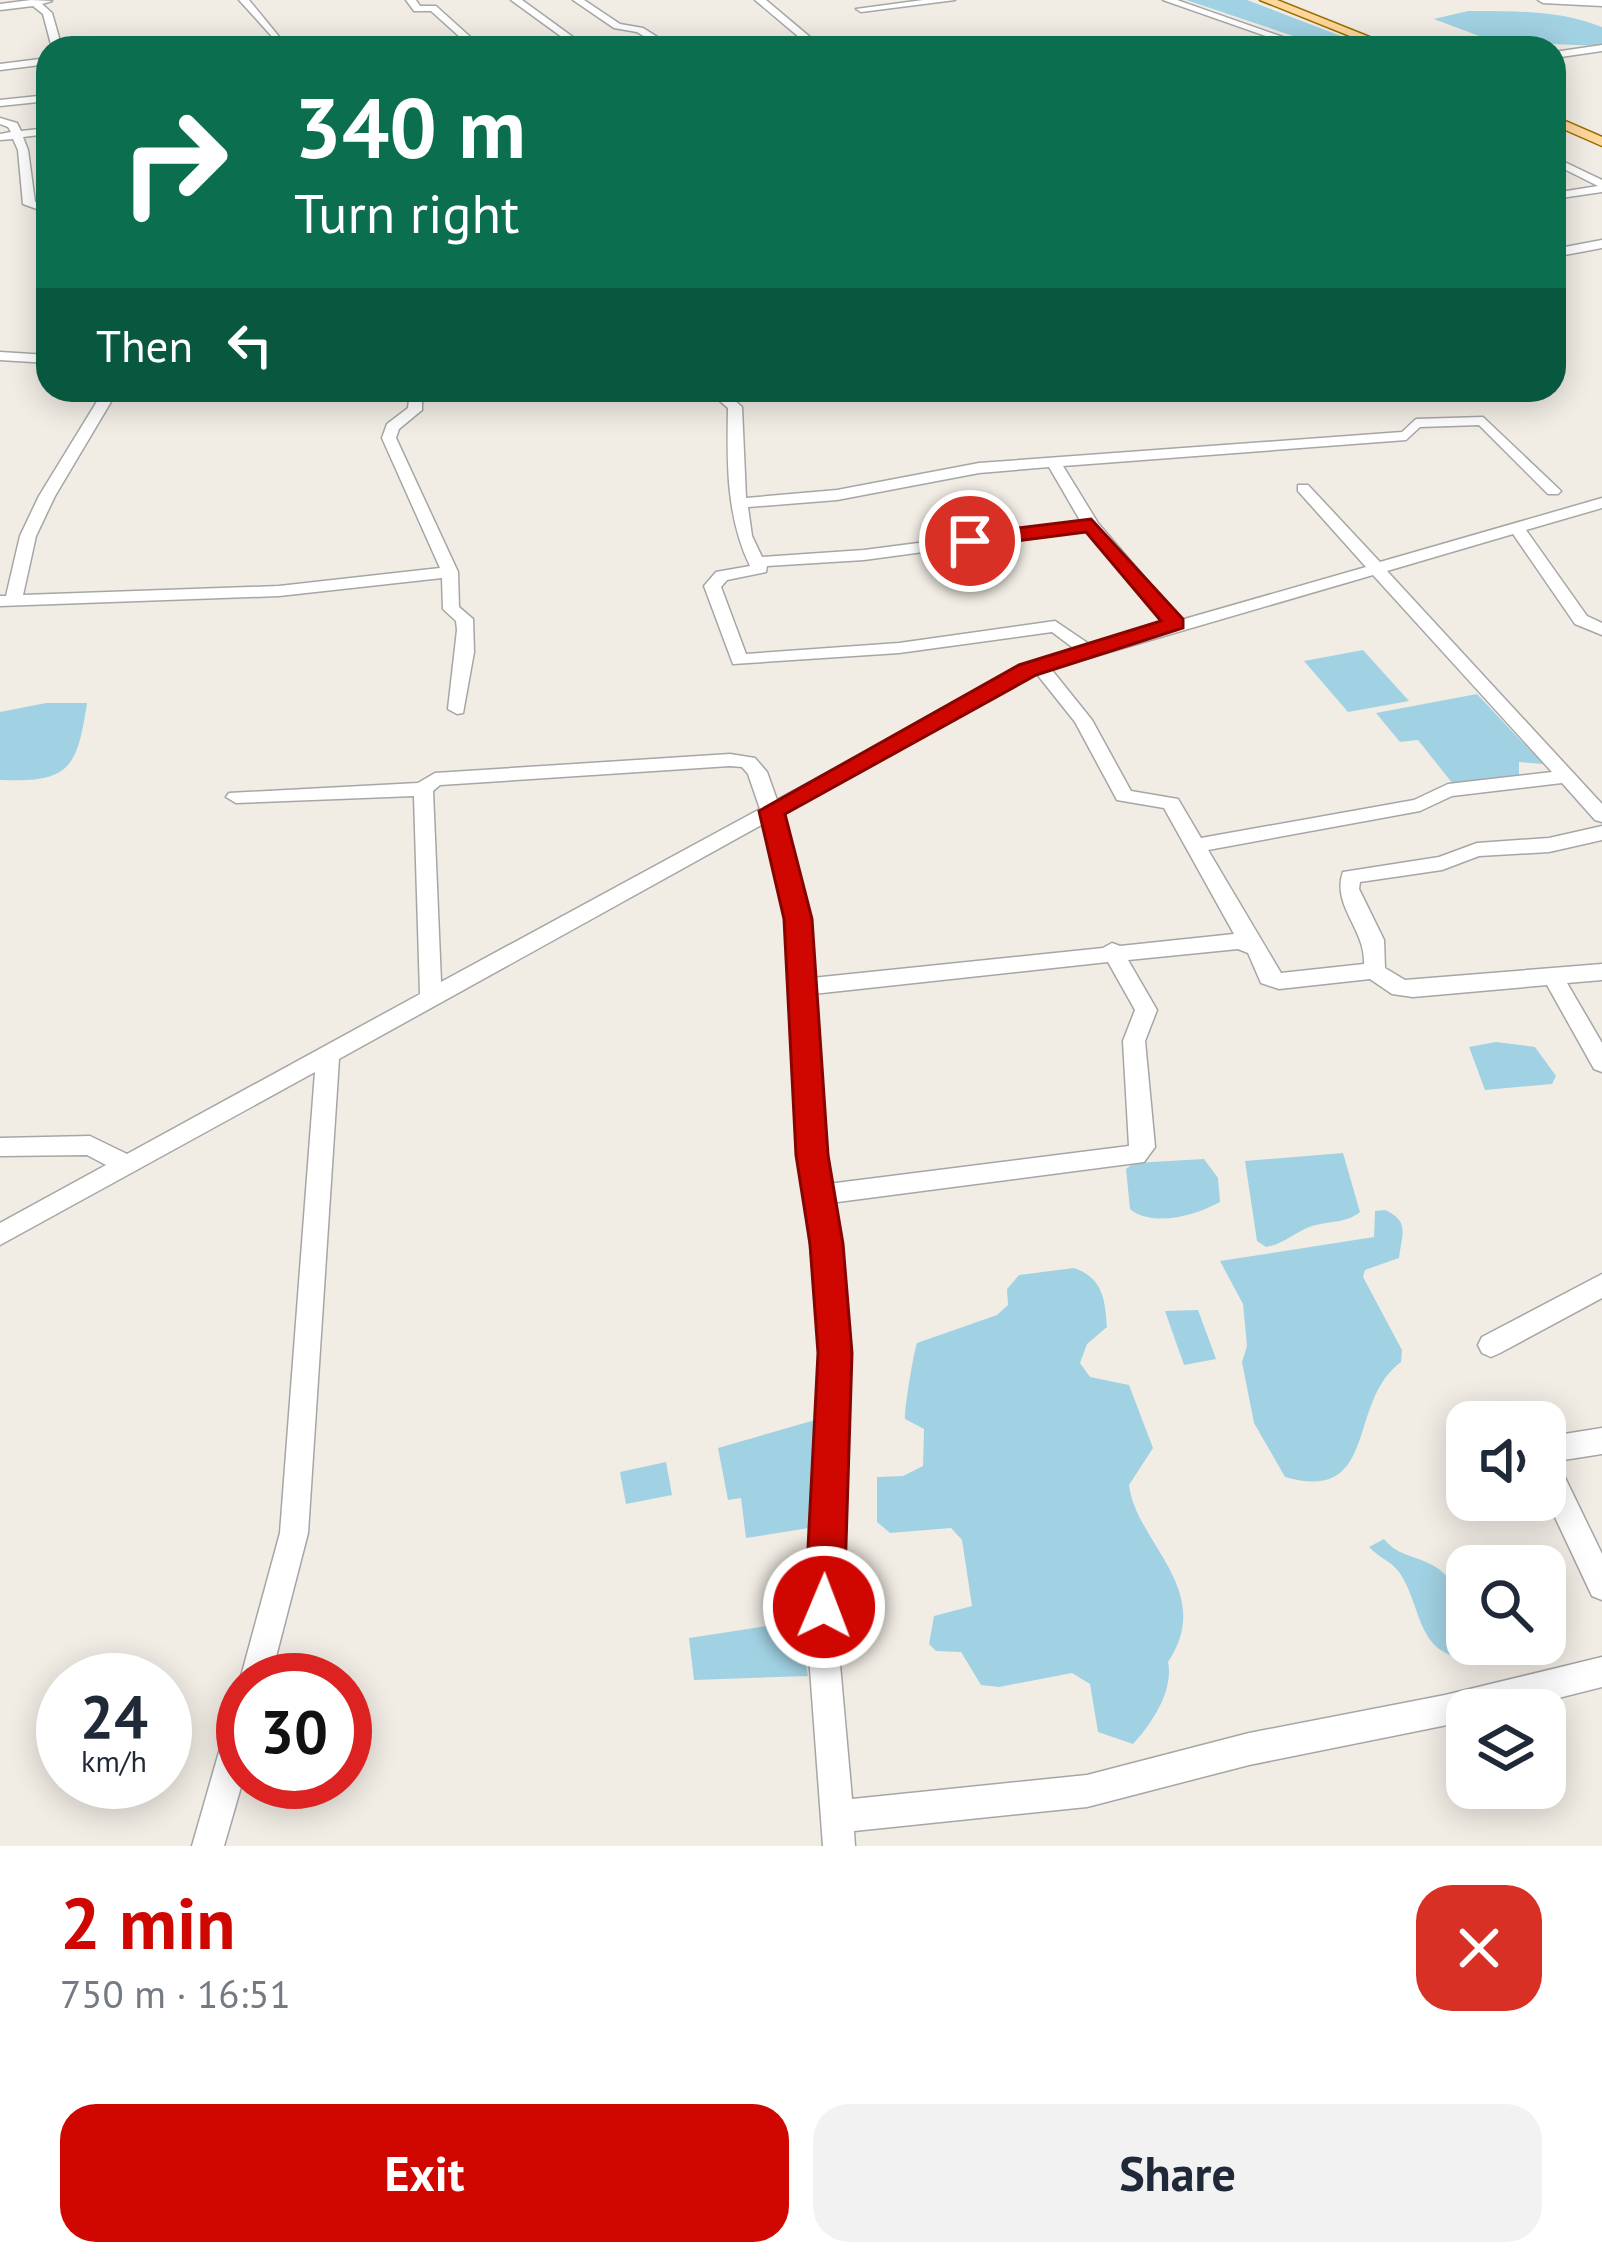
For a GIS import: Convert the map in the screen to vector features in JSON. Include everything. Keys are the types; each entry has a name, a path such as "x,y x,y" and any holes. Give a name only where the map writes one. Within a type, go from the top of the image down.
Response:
{"main road":[{"path":"1266,0 1360,36"},
{"path":"1566,126 1602,142"}],"street":[{"path":"0,7 51,0"},
{"path":"244,0 277,36"},
{"path":"411,0 417,9 433,8 464,36"},
{"path":"516,0 566,36"},
{"path":"578,0 616,26 650,36"},
{"path":"760,0 804,36"},
{"path":"860,9 950,0"},
{"path":"1168,0 1272,36"},
{"path":"1543,0 1602,3"},
{"path":"34,2 47,13 54,36"},
{"path":"1566,53 1602,48"},
{"path":"0,67 36,63"},
{"path":"0,103 36,99"},
{"path":"0,121 13,125 15,135 30,149 29,204 36,206"},
{"path":"0,137 36,132"},
{"path":"1566,167 1602,187"},
{"path":"1566,194 1602,187"},
{"path":"1566,251 1602,244"},
{"path":"0,356 36,358"},
{"path":"104,402 47,496 6,600 280,591 450,572"},
{"path":"415,402 415,410 392,427 389,438 450,572 446,591 451,609 464,619 468,640 460,658 458,709"},
{"path":"729,402 735,407 735,475 744,536 760,569 722,576 712,586 739,660 899,648 1055,626 1087,650"},
{"path":"741,503 836,495 923,476 1406,436 1417,423 1483,421 1552,491"},
{"path":"1054,463 1091,525 1175,623"},
{"path":"1303,488 1602,816"},
{"path":"0,1234 1039,666 1602,502"},
{"path":"759,562 884,553 1091,525"},
{"path":"1516,527 1581,620 1602,630"},
{"path":"1039,666 1083,720 1124,796 1171,803 1270,977 1279,981 1374,971 1400,988 1413,989 1602,972"},
{"path":"236,797 423,789 435,778 740,760 757,772 792,883 835,1353 824,1642 838,1832 1087,1791 1249,1749 1602,1672"},
{"path":"1194,846 1339,823 1420,805 1448,790 1564,777"},
{"path":"423,789 430,995"},
{"path":"1374,971 1376,942 1350,897 1350,877 1442,863 1477,850 1549,845 1602,833"},
{"path":"803,987 1112,951 1250,944"},
{"path":"818,1195 1136,1155 1143,1147 1134,1041 1146,1010 1112,951"},
{"path":"1552,975 1602,1063"},
{"path":"262,1653 294,1532 328,1054"},
{"path":"0,1147 90,1145 126,1165"},
{"path":"1491,1345 1602,1285"},
{"path":"1566,1447 1602,1441"},
{"path":"1566,1510 1602,1586"},
{"path":"208,1846 219,1809"}],"water":[{"path":"1186,0 1247,0 1341,36 1293,36"},
{"path":"1468,11 1569,17 1602,27 1602,46 1566,45 1566,36 1479,36 1434,19"},
{"path":"1363,650 1409,701 1348,712 1304,661"},
{"path":"1477,694 1543,764 1519,762 1519,776 1453,784 1418,740 1400,742 1376,713"},
{"path":"46,703 87,703 74,757 56,774 0,780 0,712"},
{"path":"1496,1042 1535,1047 1556,1076 1552,1084 1485,1090 1469,1047"},
{"path":"1343,1153 1360,1212 1312,1226 1266,1247 1257,1241 1245,1161"},
{"path":"1204,1159 1218,1178 1220,1202 1162,1219 1130,1209 1126,1169 1134,1163"},
{"path":"1385,1210 1401,1224 1399,1258 1365,1270 1363,1277 1402,1350 1401,1362 1373,1401 1349,1463 1335,1476 1315,1481 1285,1477 1254,1423 1242,1362 1247,1346 1243,1304 1220,1261 1374,1237 1375,1211"},
{"path":"1074,1268 1101,1291 1107,1327 1087,1344 1080,1363 1090,1377 1129,1385 1153,1448 1129,1485 1145,1527 1179,1590 1183,1612 1180,1636 1168,1662 1165,1695 1133,1744 1098,1732 1090,1684 1072,1673 999,1687 981,1685 961,1652 936,1651 929,1644 934,1616 972,1606 962,1540 951,1528 890,1533 877,1522 877,1477 903,1476 923,1466 924,1429 905,1419 917,1343 997,1315 1008,1305 1007,1289 1019,1275"},
{"path":"1198,1310 1216,1359 1184,1365 1165,1311"},
{"path":"815,1420 819,1479 811,1483 809,1528 746,1538 741,1498 728,1500 718,1448"},
{"path":"666,1462 672,1495 626,1504 620,1472"},
{"path":"1384,1539 1446,1575 1446,1653 1422,1626 1399,1572 1369,1547"},
{"path":"799,1621 808,1676 694,1680 689,1638"}],"route":[{"path":"824,1607 835,1353 827,1244 812,1155 798,919 786,854 771,811 1028,670 1175,623 1091,525 970,541"}]}
